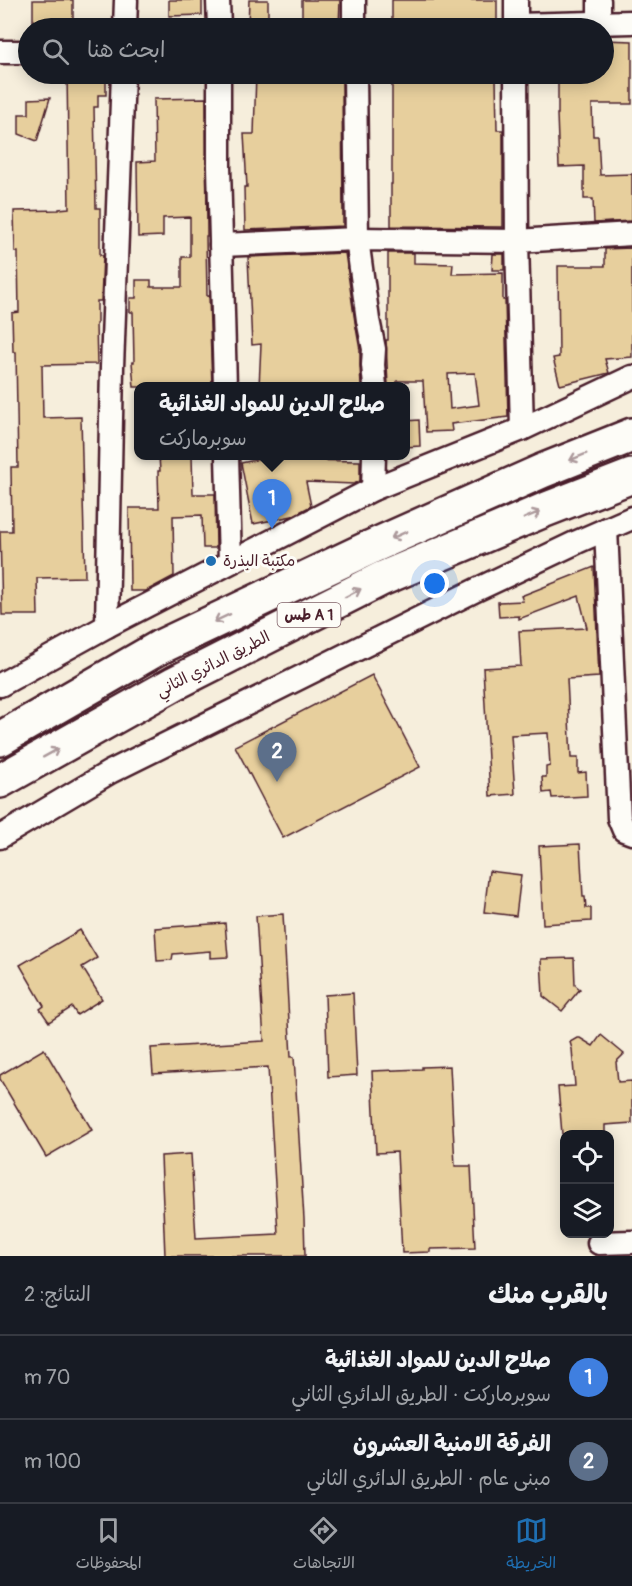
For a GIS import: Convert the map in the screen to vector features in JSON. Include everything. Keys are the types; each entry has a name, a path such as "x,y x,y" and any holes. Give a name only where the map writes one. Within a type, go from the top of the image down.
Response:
{"highway":[{"name":"طس A 1","path":"0,739 160,647 382,542 542,471 632,435"},
{"name":"الطريق الدائري الثاني","path":"0,781 175,683 381,579 632,476"}],"street":[{"path":"125,18 126,0"},
{"path":"218,0 219,18"},
{"path":"354,0 354,18"},
{"path":"516,0 516,18"},
{"path":"599,0 599,18"},
{"path":"614,23 632,22"},
{"path":"0,52 18,52"},
{"path":"107,627 112,367 123,84"},
{"path":"219,84 225,382"},
{"path":"355,84 357,238 374,349 375,382"},
{"path":"516,84 522,429"},
{"path":"221,245 357,238 517,241 632,234"},
{"path":"0,684 373,489 522,429 632,377"},
{"path":"226,460 230,562"},
{"path":"373,489 374,460"},
{"path":"0,837 110,772 476,590 632,518"},
{"path":"606,530 619,818 624,830 632,833"},
{"path":"599,1242 632,1242"}],"building":[{"path":"33,0 73,0 73,18 33,18"},
{"path":"169,0 202,0 202,15 169,16"},
{"path":"249,0 268,0 268,18 248,18"},
{"path":"302,0 340,0 339,18 302,18"},
{"path":"392,0 497,0 497,18 392,18"},
{"path":"614,40 632,41 632,104 592,104 593,136 598,136 600,175 632,174 632,221 594,223 593,199 584,199 584,166 559,167 558,84 614,84"},
{"path":"67,84 106,84 106,95 98,95 98,107 94,107 96,208 100,208 100,255 103,255 101,301 97,301 97,364 42,365 43,418 81,417 85,577 37,578 38,615 2,615 0,531 12,531 11,467 18,467 16,352 13,352 12,313 19,312 18,252 15,252 14,211 69,208"},
{"path":"256,84 342,84 343,226 245,230 244,187 247,187 244,134 254,134"},
{"path":"392,84 496,84 497,130 503,130 503,227 391,226"},
{"path":"50,98 37,141 19,134 19,114 29,114 29,99"},
{"path":"206,98 207,296 209,296 212,382 134,382 134,387 133,312 130,312 130,298 136,298 136,280 151,280 151,287 182,287 182,257 190,257 190,217 163,218 163,236 138,237 137,162 155,161 154,99"},
{"path":"632,248 632,357 605,359 609,373 560,385 553,358 559,357 558,266 605,266 605,249"},
{"path":"345,253 360,350 361,382 259,382 261,344 252,345 248,257"},
{"path":"388,253 414,253 414,263 453,264 452,274 503,273 508,417 451,424 452,431 426,432 423,381 388,382 386,340 388,340","holes":["475,373 479,405 450,409 448,374"]},
{"path":"493,254 504,254 504,270 492,270"},
{"path":"419,420 420,446 410,447 410,421"},
{"path":"159,460 192,460 193,494 215,494 216,548 203,548 202,515 173,516 174,576 146,591 130,591 129,508 159,508 158,471 160,471"},
{"path":"255,460 360,461 360,481 354,484 306,482 311,506 292,516 253,524 241,463"},
{"path":"594,567 599,677 567,679 571,758 578,758 578,773 586,772 587,796 552,798 551,792 543,793 542,777 546,777 546,767 550,766 548,733 511,735 515,794 490,796 483,668 521,666 519,631 587,628 579,596 519,619 519,616 499,617 498,602 523,601 521,596"},
{"path":"372,675 420,767 283,838 235,746"},
{"path":"580,844 583,897 585,897 586,908 591,908 591,921 543,924 539,846"},
{"path":"489,871 521,875 516,916 484,912"},
{"path":"283,914 305,1256 165,1256 161,1156 191,1154 196,1238 278,1234 268,1067 153,1074 151,1048 264,1041 256,916"},
{"path":"225,923 228,957 210,958 210,951 173,954 172,960 157,961 155,928"},
{"path":"80,930 97,958 82,967 102,999 77,1015 72,1007 49,1022 40,1009 44,1006 20,965"},
{"path":"574,958 575,985 580,989 562,1011 543,996 541,959"},
{"path":"353,993 357,1075 328,1077 325,995"},
{"path":"601,1035 624,1054 616,1062 618,1082 632,1081 632,1123 605,1125 605,1130 562,1130 558,1087 575,1086 570,1042 580,1038 593,1046"},
{"path":"44,1049 92,1130 46,1157 0,1079 0,1075"},
{"path":"450,1066 455,1166 471,1166 475,1248 430,1249 430,1252 402,1253 397,1152 376,1153 372,1071"}],"place":[{"name":"صلاح الدين للمواد الغذائية","path":"272,529"},
{"name":"مكتبة البذرة","path":"211,561"},
{"name":"الفرقة الامنية العشرون","path":"277,782"}]}
